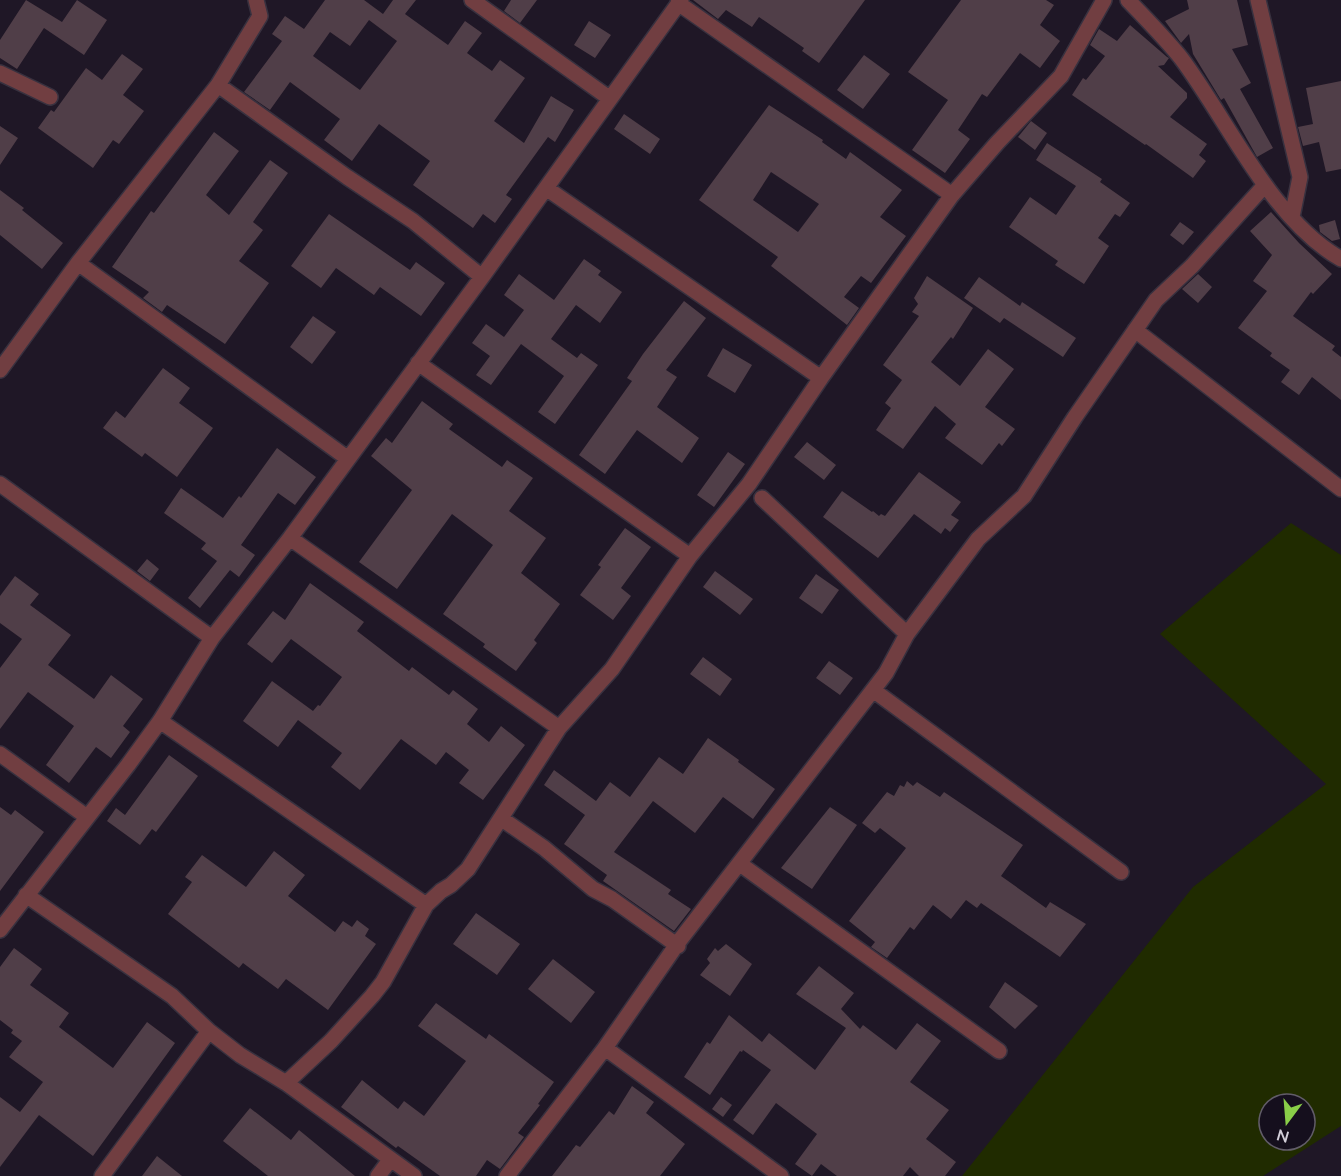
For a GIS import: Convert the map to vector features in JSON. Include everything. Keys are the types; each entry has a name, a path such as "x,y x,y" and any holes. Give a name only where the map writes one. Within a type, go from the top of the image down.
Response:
{"street":[{"path":"0,370 78,263 218,85 260,16 256,0"},
{"path":"472,0 609,98"},
{"path":"286,1083 332,1041 372,996 426,905 468,869 559,728 612,669 690,556 749,484 821,378 952,195 997,143 1061,76 1104,0"},
{"path":"1128,0 1180,58 1265,185 1312,240 1341,259"},
{"path":"1258,0 1300,177 1292,217"},
{"path":"0,930 160,721 212,638 290,538 482,277 679,2 952,195"},
{"path":"0,73 50,97"},
{"path":"218,85 413,221 482,277"},
{"path":"507,1176 605,1048 678,946 886,673 907,634 978,539 1024,496 1075,417 1156,300 1192,266 1265,185"},
{"path":"546,188 821,378"},
{"path":"78,263 347,458"},
{"path":"1135,330 1341,489"},
{"path":"418,363 690,556"},
{"path":"0,484 212,638"},
{"path":"762,498 907,634"},
{"path":"290,538 559,728"},
{"path":"873,690 1121,872"},
{"path":"160,721 426,905"},
{"path":"0,754 87,817"},
{"path":"502,819 544,848 594,889 612,899 678,946"},
{"path":"740,864 999,1051"},
{"path":"26,895 172,996 209,1032 240,1055 286,1083 414,1176"},
{"path":"102,1176 209,1032"},
{"path":"605,1048 781,1176"},
{"path":"378,1176 390,1160"}],"green space":[{"path":"1291,523 1341,555 1341,1126 1317,1141 1317,1092 1257,1092 1257,1152 1300,1152 1263,1176 962,1176 1193,887 1326,784 1160,634"}],"building":[{"path":"26,0 62,22 77,0 107,20 84,55 44,28 17,69 0,58 0,40"},
{"path":"325,0 364,0 383,14 393,0 416,0 405,14 448,45 465,21 482,33 467,53 492,71 500,60 525,78 494,121 524,143 551,96 574,110 555,142 548,137 506,195 512,199 495,223 483,214 473,228 413,185 430,161 379,124 352,161 324,140 340,119 290,82 270,110 244,92 282,41 272,34 285,16 304,29","holes":["369,20 397,41 360,90 313,56 330,32 350,46"]},
{"path":"511,0 537,0 520,23 504,11"},
{"path":"693,0 865,0 819,63 802,51 804,48 759,17 752,27 726,10 718,19"},
{"path":"961,0 1046,0 1054,5 1040,25 1060,41 1040,68 1020,53 987,97 982,94 958,130 970,139 945,173 912,150 948,100 908,72"},
{"path":"1187,0 1237,0 1248,45 1232,49 1251,83 1240,89 1273,148 1257,157 1224,98 1221,100 1193,54 1189,34 1181,43 1165,21 1189,9"},
{"path":"589,21 611,35 595,58 574,45"},
{"path":"1130,25 1169,58 1164,65 1158,66 1187,93 1187,98 1170,117 1207,144 1199,155 1206,161 1193,178 1072,95 1083,78 1086,80 1105,56 1090,45 1099,29 1117,41"},
{"path":"122,54 143,69 123,95 144,111 119,144 113,140 93,168 38,128 51,110 54,112 86,68 102,80"},
{"path":"864,55 890,74 863,109 837,90"},
{"path":"1341,81 1341,169 1326,172 1319,142 1303,146 1298,127 1313,124 1306,88"},
{"path":"769,105 823,140 822,142 846,159 850,152 902,190 880,217 906,236 871,283 861,276 844,297 859,308 847,325 771,266 778,257 699,200","holes":["771,172 819,204 798,232 753,200"]},
{"path":"624,114 660,139 650,154 614,129"},
{"path":"1031,121 1047,133 1035,150 1018,137"},
{"path":"0,126 18,138 0,165"},
{"path":"214,132 239,151 206,195 229,215 270,160 288,173 253,222 263,230 239,261 269,283 225,344 167,305 162,312 143,298 149,292 112,267 151,211 154,213"},
{"path":"1047,143 1102,179 1100,182 1130,203 1120,217 1115,214 1098,238 1109,246 1084,284 1055,265 1058,261 1009,227 1030,197 1056,215 1076,186 1036,160"},
{"path":"0,190 63,243 42,269 0,235"},
{"path":"1271,212 1332,274 1313,294 1311,292 1293,316 1335,346 1332,350 1341,357 1341,400 1312,377 1299,395 1281,382 1290,370 1270,356 1272,353 1238,328 1267,291 1253,281 1272,255 1250,231"},
{"path":"329,214 410,270 416,262 445,283 421,316 380,287 374,295 336,268 321,288 291,266"},
{"path":"1335,220 1340,239 1332,241 1320,232 1319,225"},
{"path":"1180,222 1194,232 1183,245 1170,235"},
{"path":"584,259 601,271 598,275 622,292 600,323 576,305 551,339 577,358 581,353 598,365 555,424 538,412 564,376 521,344 491,385 476,375 490,356 472,343 486,324 504,337 524,310 504,295 519,274 554,300"},
{"path":"1198,274 1212,287 1198,303 1182,289"},
{"path":"927,276 973,308 953,339 951,337 931,362 960,386 988,349 1014,369 985,407 1015,429 1002,446 999,443 982,465 945,438 956,424 935,406 903,449 876,430 891,408 885,403 902,380 883,365 919,316 912,312 918,304 914,298"},
{"path":"979,277 1020,306 1022,302 1076,338 1063,357 1004,318 1000,323 964,298"},
{"path":"684,301 706,318 666,370 677,377 657,407 699,438 682,463 637,430 605,474 579,455 632,381 627,378 643,354"},
{"path":"313,316 336,332 312,364 290,347"},
{"path":"723,348 752,365 735,393 707,376"},
{"path":"163,368 190,388 179,403 213,428 177,477 145,453 142,457 103,428 116,411 125,418"},
{"path":"422,401 453,424 449,429 502,467 507,460 533,478 509,511 546,538 521,573 560,604 534,640 537,643 516,671 483,647 485,644 443,614 493,545 452,514 397,589 359,562 412,490 371,456 386,438 392,443"},
{"path":"807,442 836,465 824,480 794,457"},
{"path":"277,448 316,477 295,505 278,493 241,545 255,555 239,577 230,570 200,608 188,598 217,561 201,549 206,543 164,513 181,488 223,518 239,496 241,498"},
{"path":"728,452 745,464 714,507 697,495"},
{"path":"919,472 961,502 951,515 959,520 950,532 945,528 941,534 914,514 878,558 823,517 842,491 872,512 885,516"},
{"path":"625,528 651,547 621,588 631,596 613,620 580,595 601,567 598,565"},
{"path":"147,559 159,569 150,581 137,571"},
{"path":"715,571 753,599 740,615 703,587"},
{"path":"816,574 839,590 822,614 799,598"},
{"path":"15,576 39,594 30,605 71,635 48,665 94,699 111,675 143,699 123,726 130,732 111,758 96,747 69,783 46,765 74,726 28,692 0,729 0,668 22,639 0,623 0,596"},
{"path":"310,583 364,622 357,631 409,671 412,667 449,695 453,690 478,709 467,724 489,742 501,726 525,745 483,800 459,783 469,770 446,752 436,765 401,739 360,790 331,767 342,753 298,720 278,747 243,721 272,681 313,711 318,705 320,706 342,677 291,639 272,663 247,644 273,611 285,620"},
{"path":"703,657 732,679 720,696 690,674"},
{"path":"829,661 853,678 840,695 816,678"},
{"path":"708,738 775,789 753,819 723,797 695,833 653,801 614,852 671,890 668,894 691,909 674,931 603,881 607,875 564,844 585,815 544,785 554,770 596,801 610,782 630,797 659,757 683,774"},
{"path":"169,755 198,776 156,832 152,829 140,845 107,821 116,808 125,815"},
{"path":"907,781 913,786 917,782 940,797 944,792 1023,845 1001,876 1046,908 1050,902 1086,924 1060,957 981,903 977,908 966,900 951,919 933,905 914,930 910,927 887,958 871,947 875,942 849,921 906,848 880,828 875,833 862,823 887,792 894,796 900,785 904,787"},
{"path":"0,807 11,815 15,810 44,832 0,891"},
{"path":"830,807 857,825 812,889 781,868"},
{"path":"274,851 305,875 288,896 335,932 343,921 352,927 357,920 369,929 365,936 376,944 328,1010 286,979 278,989 243,963 239,968 168,914 192,882 185,877 202,855 246,887"},
{"path":"476,913 520,944 497,975 453,944"},
{"path":"726,944 752,964 730,996 700,975 710,963 707,959 715,948 718,951"},
{"path":"14,948 42,969 30,985 69,1013 59,1027 113,1068 147,1022 175,1043 93,1156 39,1115 0,1167 0,1097 20,1112 43,1082 9,1057 22,1041 11,1033 13,1030 0,1020 0,967"},
{"path":"553,959 595,992 571,1023 528,989"},
{"path":"819,966 854,993 841,1009 860,1029 863,1025 896,1050 917,1023 941,1041 910,1082 949,1110 926,1139 956,1162 945,1176 919,1176 910,1167 903,1176 837,1176 821,1164 812,1176 795,1164 817,1134 776,1103 753,1135 733,1120 771,1070 743,1050 740,1051 710,1095 684,1077 707,1042 710,1044 729,1015 762,1042 769,1033 815,1070 846,1028 796,994"},
{"path":"1005,982 1038,1006 1015,1029 989,1007"},
{"path":"436,1003 486,1039 489,1034 554,1082 538,1104 540,1105 518,1133 524,1137 500,1169 487,1160 476,1176 440,1176 398,1146 396,1148 341,1107 362,1080 398,1109 404,1101 424,1116 466,1061 418,1026"},
{"path":"632,1086 654,1102 646,1113 685,1144 660,1176 552,1176 576,1145 580,1147 609,1111 614,1115"},
{"path":"721,1097 732,1105 723,1117 712,1109"},
{"path":"250,1108 291,1140 299,1130 355,1176 268,1176 223,1141"},
{"path":"157,1156 182,1176 142,1176"}]}
